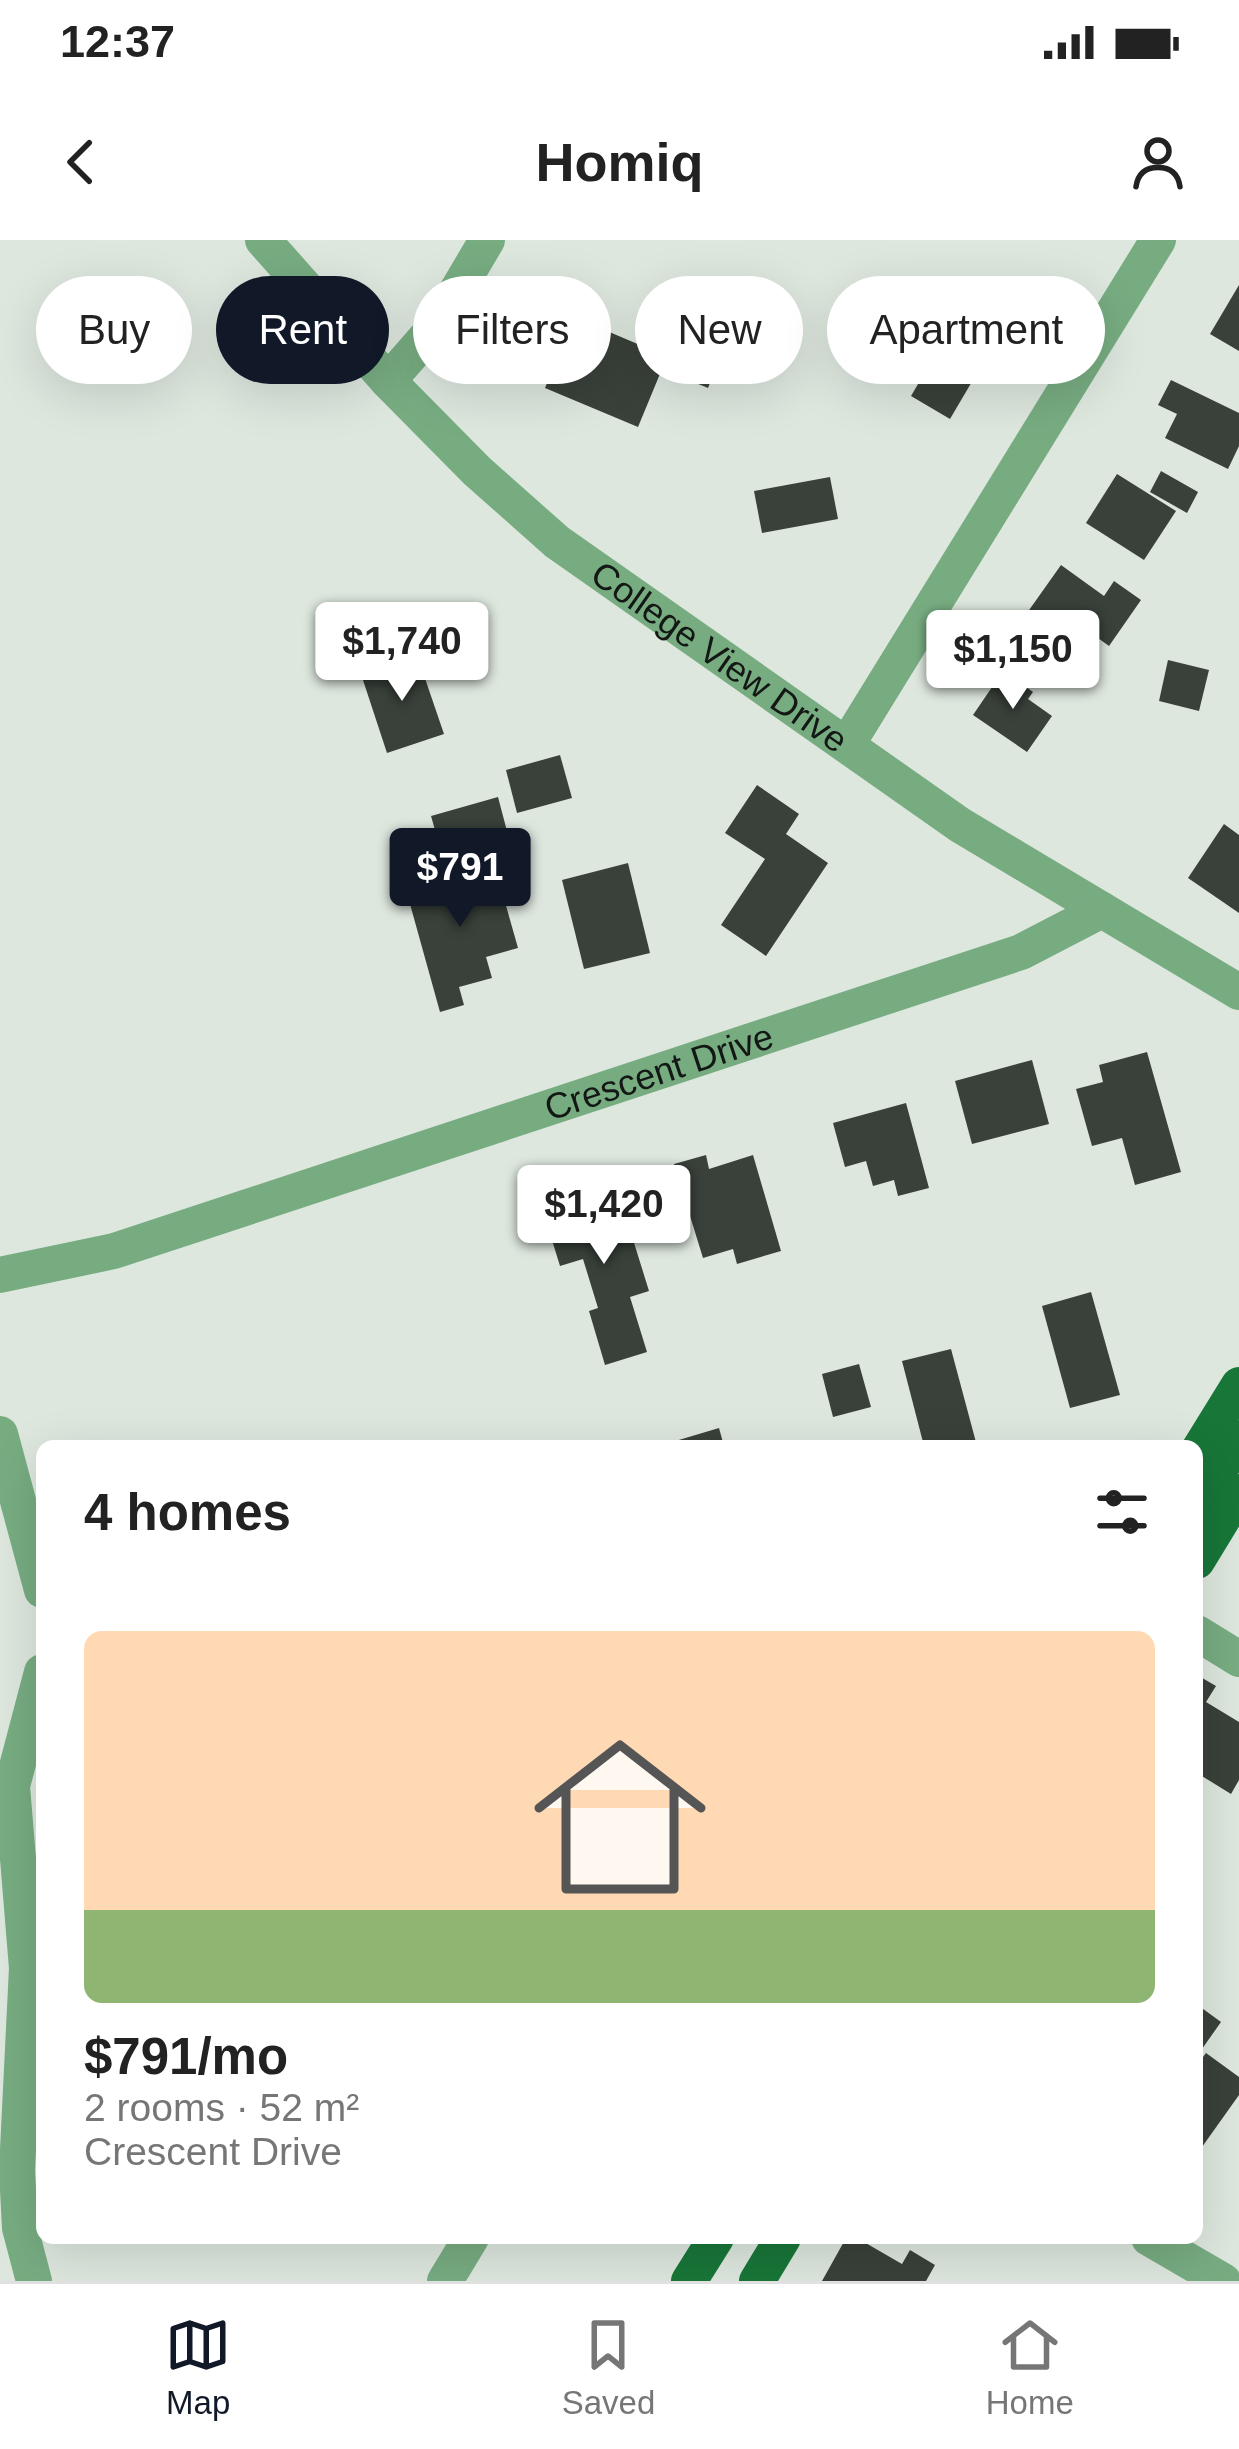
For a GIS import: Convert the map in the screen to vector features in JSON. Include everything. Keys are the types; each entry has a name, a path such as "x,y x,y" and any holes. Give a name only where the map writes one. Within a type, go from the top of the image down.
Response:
{"main road":[{"path":"1203,1443 1239,1384"},
{"path":"1203,1497 1239,1438"},
{"path":"1203,1551 1239,1492"},
{"path":"689,2281 711,2244"},
{"path":"707,2281 714,2244"},
{"path":"757,2281 779,2244"}],"street":[{"name":"College View Drive","path":"263,240 295,276"},
{"path":"389,380 437,325 488,240"},
{"path":"848,743 1158,240"},
{"name":"College View Drive","path":"389,382 477,471 557,542 960,824 1239,992"},
{"name":"Crescent Drive","path":"0,1276 113,1251 270,1202 1021,952 1102,910"},
{"path":"0,1434 36,1568"},
{"path":"1203,1638 1239,1659"},
{"path":"34,2281 20,2228 17,2170 23,1968 12,1786 36,1691"},
{"path":"445,2281 467,2244"},
{"path":"1159,2244 1223,2281"}],"building":[{"path":"1239,285 1239,351 1210,334"},
{"path":"611,333 635,343 635,384 656,384 638,427 545,388 547,384 611,384"},
{"path":"1171,380 1239,413 1239,446 1228,469 1165,438 1177,414 1158,405"},
{"path":"918,384 971,384 950,419 911,396"},
{"path":"1161,471 1198,492 1187,513 1150,492"},
{"path":"1117,474 1176,511 1144,560 1086,523"},
{"path":"830,477 838,519 762,533 754,491"},
{"path":"1061,565 1104,596 1114,581 1141,600 1109,646 1077,623 1066,640 1027,613"},
{"path":"417,655 444,734 387,753 361,674"},
{"path":"1168,660 1209,670 1199,711 1159,701"},
{"path":"1003,671 1033,692 1028,699 1052,716 1027,752 973,715"},
{"path":"560,755 572,798 517,813 506,770"},
{"path":"757,785 799,814 786,834 828,863 766,956 721,925 765,859 725,833"},
{"path":"498,797 512,850 465,862 458,838 439,844 431,816"},
{"path":"1224,824 1239,835 1239,913 1188,878"},
{"path":"628,863 650,953 584,969 562,880"},
{"path":"481,865 488,892 501,888 518,948 486,957 492,978 459,987 464,1005 440,1012 405,886"},
{"path":"1147,1052 1181,1172 1135,1185 1122,1138 1092,1146 1076,1089 1103,1082 1099,1065"},
{"path":"1032,1060 1049,1124 972,1144 955,1081"},
{"path":"906,1103 929,1188 898,1196 894,1180 873,1186 866,1161 845,1167 833,1123"},
{"path":"706,1155 709,1169 753,1155 781,1251 737,1264 733,1249 703,1258 674,1164"},
{"path":"617,1188 649,1291 630,1297 647,1352 605,1365 589,1311 598,1308 583,1259 560,1266 543,1211"},
{"path":"1091,1292 1120,1395 1070,1408 1042,1306"},
{"path":"951,1349 975,1440 922,1440 902,1361"},
{"path":"859,1364 871,1407 833,1417 822,1374"},
{"path":"719,1428 722,1440 679,1440"},
{"path":"1203,1678 1216,1686 1206,1702 1239,1722 1239,1780 1231,1794 1203,1777"},
{"path":"1203,2009 1221,2022 1203,2048"},
{"path":"1206,2053 1239,2077 1239,2095 1203,2146"},
{"path":"843,2244 867,2244 902,2264 910,2250 935,2265 926,2281 822,2281"}]}
